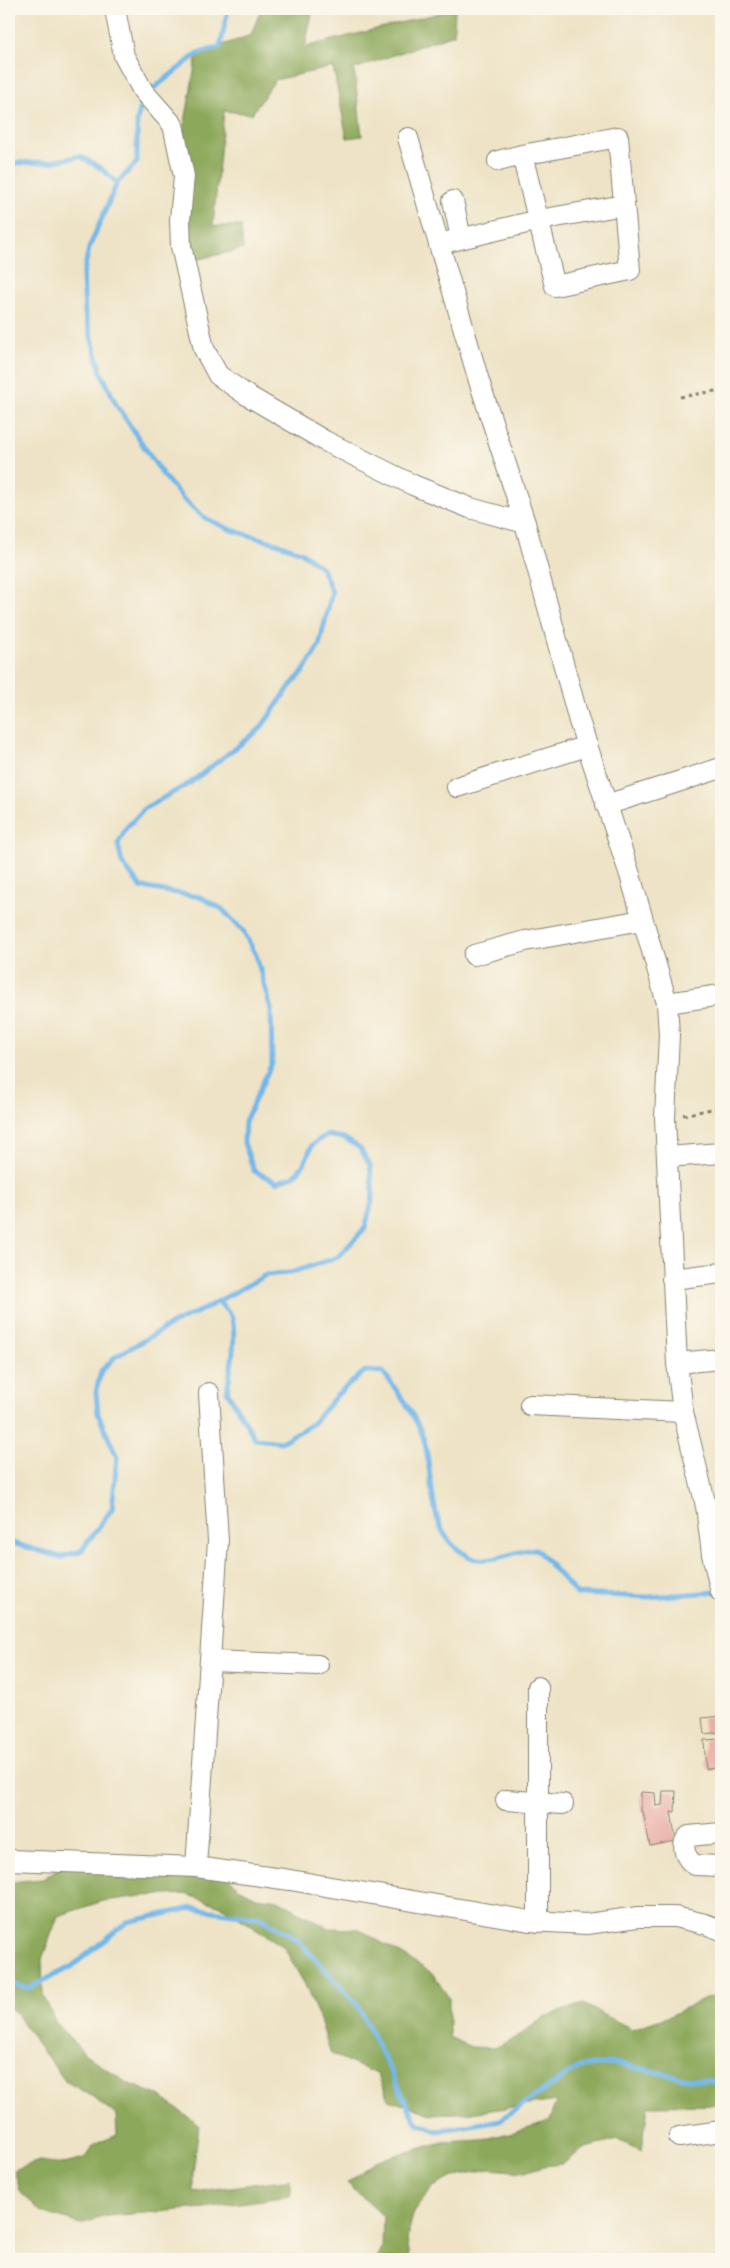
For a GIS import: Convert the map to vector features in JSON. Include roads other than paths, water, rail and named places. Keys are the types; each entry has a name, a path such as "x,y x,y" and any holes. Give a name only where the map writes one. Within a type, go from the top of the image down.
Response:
{"street":[{"path":"115,9 124,56 143,91 173,125 184,176 180,220 181,246 204,349 218,374 245,394 316,436 413,485 470,508 525,523"},
{"path":"408,138 479,381 525,523 587,746 630,876 667,1003 668,1035 665,1118 677,1363 684,1412 706,1506 720,1586"},
{"path":"498,161 522,155 618,138 630,270 555,286 522,155"},
{"path":"453,201 461,238"},
{"path":"438,244 539,220 624,205"},
{"path":"458,788 587,746"},
{"path":"606,805 721,768"},
{"path":"474,955 525,941 642,920"},
{"path":"667,1003 721,995"},
{"path":"667,1157 721,1153"},
{"path":"672,1279 721,1273"},
{"path":"677,1363 721,1359"},
{"path":"196,1867 218,1541 209,1394"},
{"path":"530,1405 684,1412"},
{"path":"211,1660 318,1664"},
{"path":"538,1688 538,1922"},
{"path":"506,1800 563,1804"},
{"path":"721,1832 689,1836 684,1842 686,1857 694,1865 721,1866"},
{"path":"9,1860 196,1867 290,1880 381,1897 538,1922 587,1924 638,1917 675,1917 721,1930"},
{"path":"679,2137 721,2131"}],"waterway":[{"path":"149,92 197,54 220,47 228,9"},
{"path":"9,1542 61,1557 81,1551 112,1509 117,1457 98,1414 96,1392 101,1371 115,1357 172,1324 266,1275 290,1273 338,1257 365,1228 373,1197 370,1165 360,1148 344,1138 326,1135 312,1145 304,1164 294,1176 277,1182 254,1171 244,1143 245,1121 272,1063 271,1009 256,955 243,931 222,909 200,897 141,887 122,863 118,844 126,828 145,808 190,783 260,729 291,685 303,672 319,646 332,592 322,568 301,552 231,530 205,518 184,500 163,475 117,406 101,372 85,314 83,276 89,248 117,183 137,162 137,121 143,98"},
{"path":"9,163 50,162 80,156 102,169 117,183"},
{"path":"218,1301 231,1316 234,1332 227,1391 255,1439 281,1442 312,1424 338,1394 365,1371 383,1372 400,1394 423,1437 427,1451 433,1500 442,1530 450,1542 466,1555 472,1558 488,1559 536,1549 577,1594 648,1597 716,1592"},
{"path":"9,1984 29,1988 71,1967 127,1922 192,1908 261,1918 297,1939 358,2006 416,2122 437,2131 500,2120 579,2067 614,2063 689,2079 721,2082"}]}
